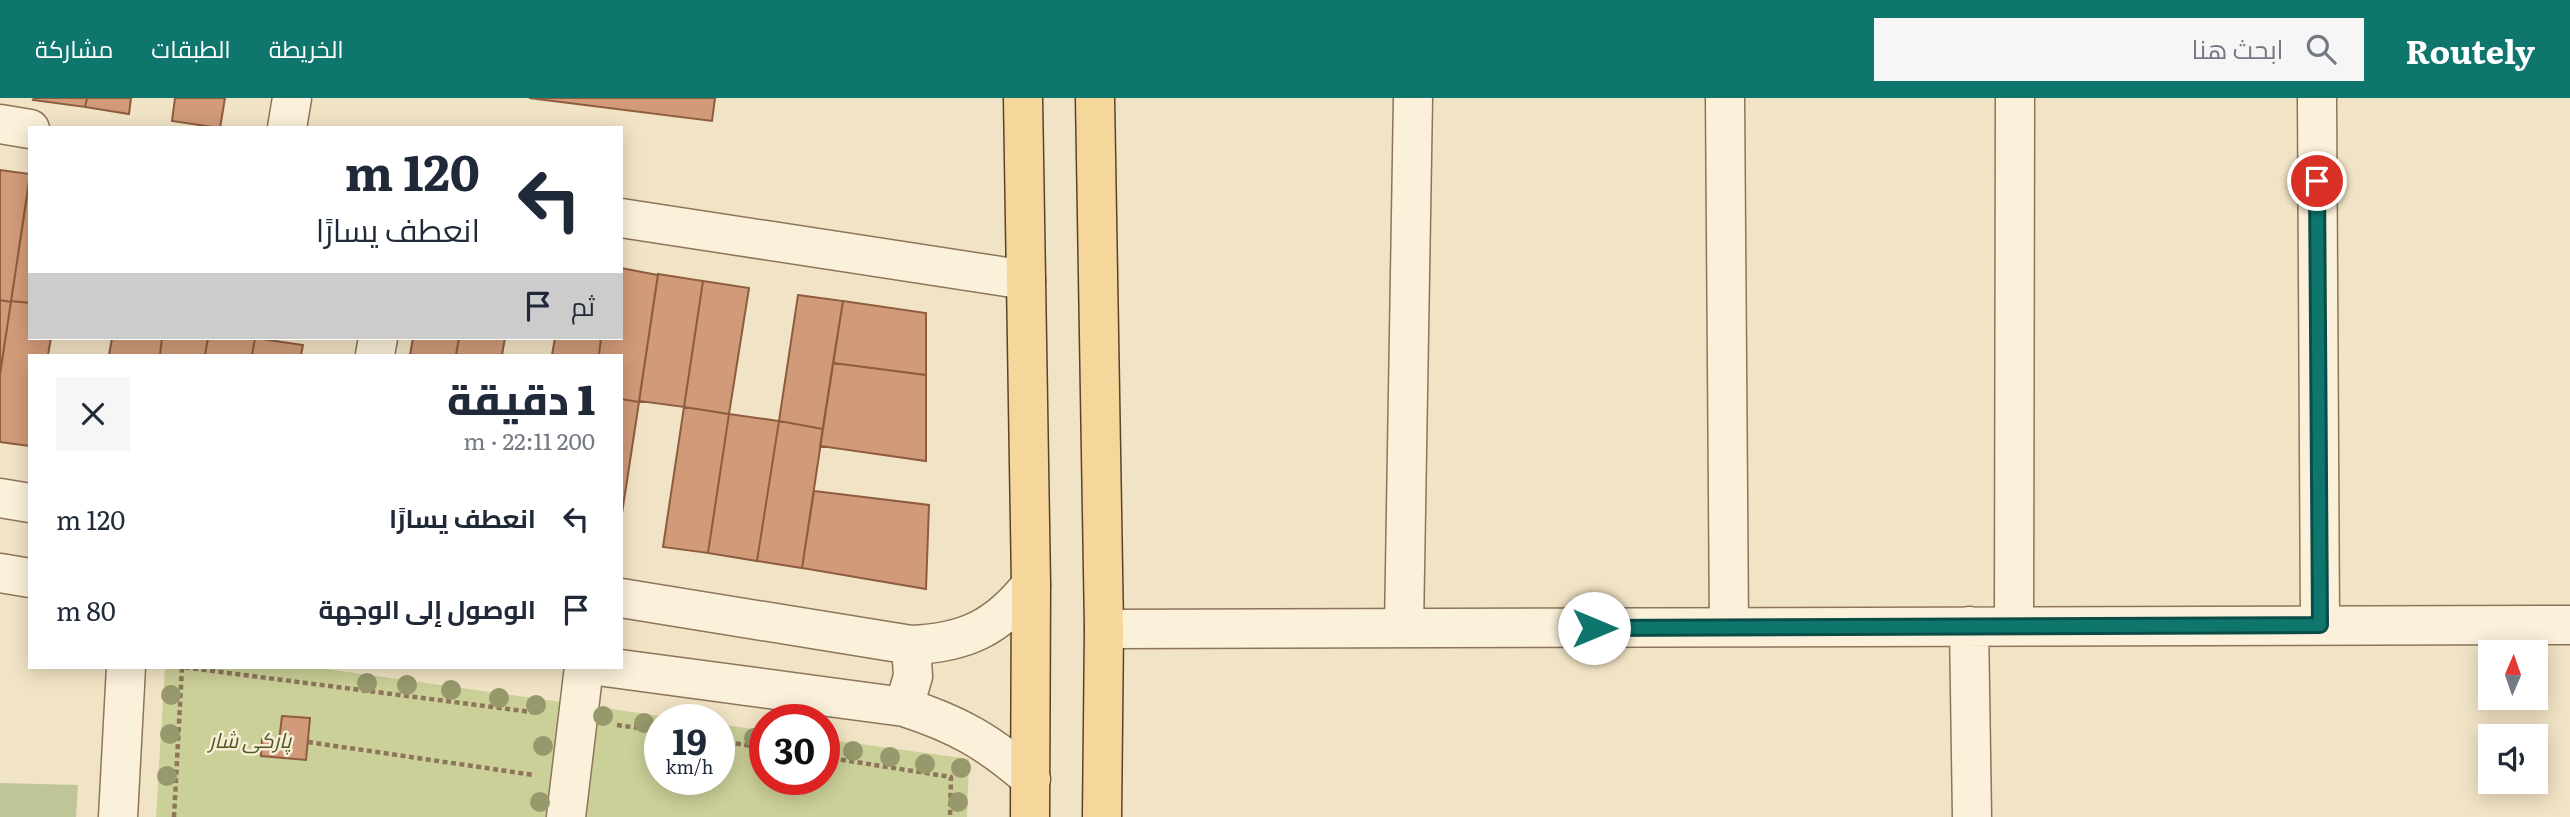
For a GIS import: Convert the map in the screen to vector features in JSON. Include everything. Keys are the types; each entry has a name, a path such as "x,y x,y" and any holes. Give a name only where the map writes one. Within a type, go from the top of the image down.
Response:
{"main road":[{"path":"1023,98 1031,585 1030,817"},
{"path":"1095,98 1104,629 1102,817"}],"street":[{"path":"287,126 292,98"},
{"path":"1404,628 1413,98"},
{"path":"1725,98 1729,627"},
{"path":"2014,626 2015,98"},
{"path":"2317,98 2320,625"},
{"path":"0,124 28,128"},
{"path":"623,218 1026,279"},
{"path":"0,498 28,503"},
{"path":"0,573 28,578"},
{"path":"623,598 911,645 966,637 991,624 1014,607 1031,585"},
{"path":"1104,629 2570,625"},
{"path":"1969,626 1972,817"},
{"path":"904,707 913,676 911,645"},
{"path":"118,817 126,669"},
{"path":"566,817 584,669"},
{"path":"620,669 904,707 939,718 972,734 1003,755 1031,779"}],"path":[{"path":"174,817 182,669"},
{"path":"197,669 644,728"},
{"path":"308,742 569,780"},
{"path":"840,760 951,777 950,817"}],"green space":[{"name":"پارکی شار","path":"165,669 326,669 644,714 644,795 735,795 735,726 749,729 749,795 840,795 840,741 969,759 967,817 156,817"},
{"path":"0,783 78,785 76,817 0,817"}],"building":[{"path":"87,98 85,107 33,100"},
{"path":"87,98 131,98 129,114 85,107"},
{"path":"175,98 225,98 220,126 172,121"},
{"path":"529,98 715,98 712,121"},
{"path":"0,170 28,174 28,187 11,302 0,300"},
{"path":"28,190 28,303 11,301"},
{"path":"623,268 658,275 639,402 623,399 623,354 599,354 601,340 623,340"},
{"path":"658,274 703,281 684,407 639,401"},
{"path":"703,281 749,288 729,414 684,407"},
{"path":"798,295 843,301 823,429 779,421"},
{"path":"0,300 11,302 0,373"},
{"path":"11,301 28,303 28,340 51,340 48,354 28,354 28,446 0,442 0,375"},
{"path":"843,301 926,313 926,375 833,363"},
{"path":"112,340 162,340 160,354 109,354"},
{"path":"162,340 208,340 205,354 160,354"},
{"path":"208,340 255,340 252,354 205,354"},
{"path":"255,340 303,345 301,354 252,354"},
{"path":"413,340 459,340 456,354 410,354"},
{"path":"459,340 505,340 502,354 456,354"},
{"path":"555,340 601,340 599,354 552,354"},
{"path":"833,363 926,375 926,461 820,446"},
{"path":"623,399 639,402 623,507"},
{"path":"684,407 729,414 708,553 663,547"},
{"path":"729,414 779,421 757,561 708,553"},
{"path":"779,421 823,429 802,568 757,561"},
{"path":"814,491 929,505 926,589 802,568"},
{"path":"282,716 310,718 306,760 261,756 262,739 279,741"}],"route":[{"path":"1594,628 2320,625 2317,181"}]}
